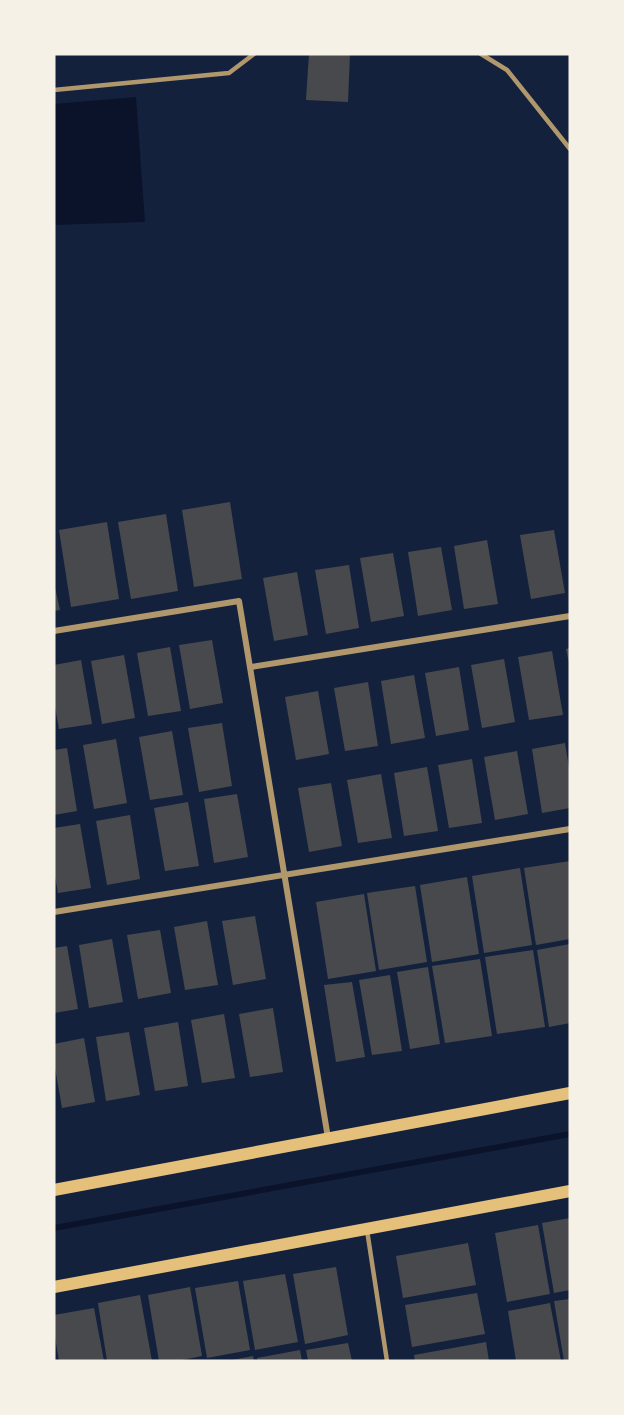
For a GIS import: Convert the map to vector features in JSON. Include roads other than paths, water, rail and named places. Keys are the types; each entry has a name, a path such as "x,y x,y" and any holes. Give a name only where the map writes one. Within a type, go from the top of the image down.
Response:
{"main road":[{"path":"54,1190 570,1093"},
{"path":"54,1287 570,1191"}],"street":[{"path":"54,631 239,601 328,1138"},
{"path":"251,667 570,616"},
{"path":"54,912 570,829"}],"lane":[{"path":"54,90 229,73 254,54"},
{"path":"481,54 507,70 570,149"},
{"path":"367,1228 387,1361"}],"water":[{"path":"136,97 145,222 54,225 54,104"}],"waterway":[{"path":"54,1228 570,1134"}]}
